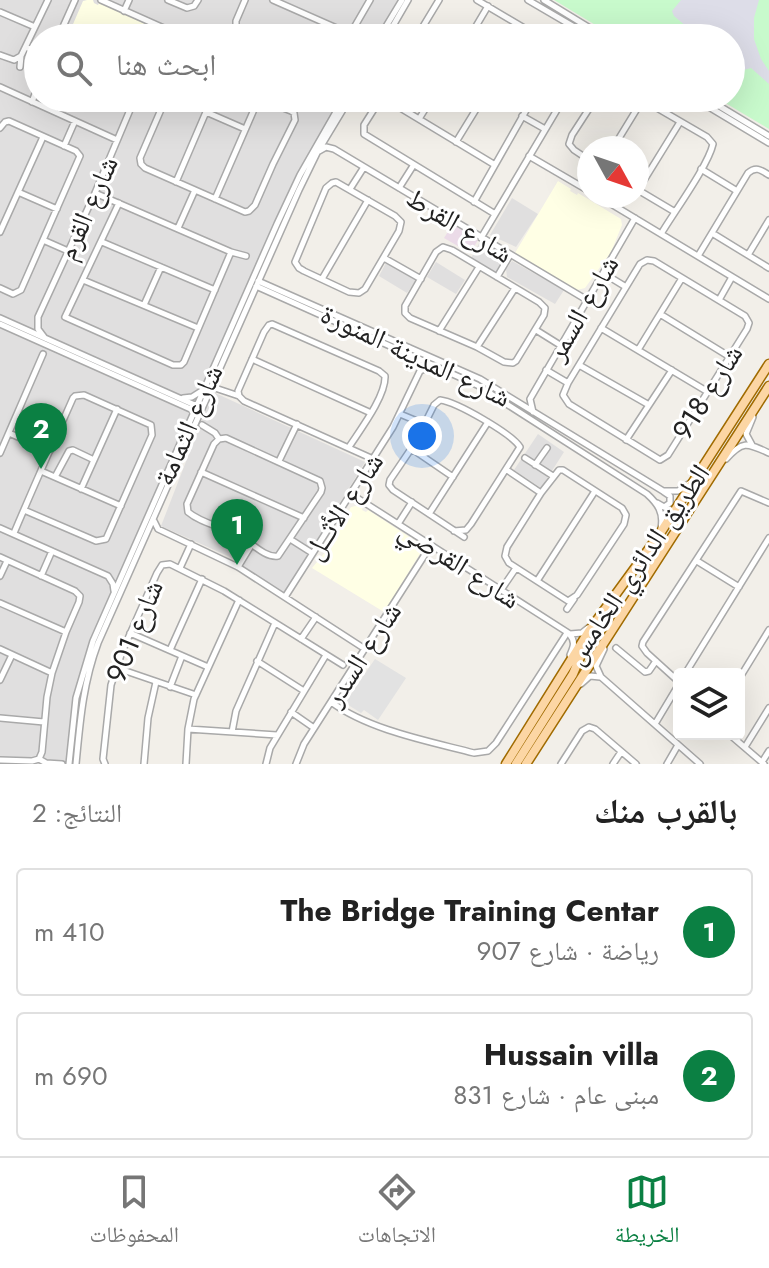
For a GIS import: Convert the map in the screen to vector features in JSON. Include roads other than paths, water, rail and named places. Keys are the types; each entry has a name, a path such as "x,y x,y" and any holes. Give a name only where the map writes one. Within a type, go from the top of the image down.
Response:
{"main road":[{"name":"الطريق الدائري الخامس","path":"506,764 589,631 659,535 769,364"},
{"name":"الطريق الدائري الخامس","path":"526,764 769,386"},
{"path":"516,764 573,674 589,631"}],"street":[{"path":"36,24 48,0"},
{"path":"64,24 75,0"},
{"path":"101,0 149,24"},
{"path":"124,11 129,0"},
{"path":"168,0 184,7 191,7 198,0"},
{"path":"236,24 245,0"},
{"path":"273,0 324,24"},
{"path":"356,24 370,0"},
{"path":"389,24 405,0"},
{"path":"393,24 405,0"},
{"path":"424,24 439,0"},
{"path":"477,0 518,24"},
{"path":"528,0 569,24"},
{"path":"544,0 583,24"},
{"path":"477,24 488,6"},
{"path":"0,12 28,24"},
{"path":"20,67 24,51"},
{"path":"0,55 14,60 21,56"},
{"path":"0,87 24,98"},
{"path":"55,112 117,140"},
{"name":"شارع القرم","path":"38,317 130,112"},
{"path":"160,112 140,161 145,168 241,211 253,208 295,123 292,112"},
{"path":"176,182 206,112 245,129"},
{"path":"215,199 252,112"},
{"path":"332,112 334,116"},
{"name":"شارع الثمامة","path":"76,764 82,699 89,669 110,614 198,410 251,299 277,224 300,175 336,112"},
{"name":"شارع الثمامة","path":"69,764 74,707 88,655 188,425 198,410 204,390 339,112"},
{"path":"373,112 364,125 366,136 495,214"},
{"path":"407,112 495,165"},
{"path":"419,119 423,112"},
{"path":"456,142 474,112"},
{"path":"474,202 524,112"},
{"path":"481,238 555,112"},
{"path":"577,152 569,144 587,112"},
{"path":"620,136 634,112"},
{"path":"661,234 713,144 707,137 663,112"},
{"path":"717,112 769,143"},
{"path":"729,112 769,136"},
{"path":"522,116 545,129"},
{"path":"0,128 9,121 79,154 21,290 13,294 0,288"},
{"path":"64,146 75,121"},
{"path":"649,172 680,122"},
{"path":"328,135 334,149"},
{"path":"0,232 43,137"},
{"path":"318,151 326,147 334,149"},
{"name":"شارع القرط","path":"334,149 587,300"},
{"path":"529,156 577,184"},
{"path":"399,188 413,166"},
{"path":"350,189 364,167"},
{"path":"701,169 737,191"},
{"path":"698,256 748,173 754,169 769,175"},
{"path":"336,182 350,189 401,222 384,258 365,289 359,293 349,292 296,265 296,258 326,188 336,182"},
{"path":"178,228 195,190"},
{"path":"18,192 57,209"},
{"path":"95,193 246,256"},
{"path":"649,197 675,212"},
{"path":"322,279 368,200"},
{"path":"119,203 65,317 177,366 184,362 231,252"},
{"path":"618,208 768,298"},
{"name":"شارع السمر","path":"530,399 635,218"},
{"path":"748,255 769,220"},
{"path":"712,233 769,268"},
{"path":"43,240 68,251"},
{"path":"102,242 215,290"},
{"path":"443,247 497,277 545,308 536,330 513,363 504,362 405,313 405,306 436,252 443,247"},
{"path":"497,277 510,255"},
{"path":"384,258 421,279"},
{"name":"شارع 918","path":"647,260 654,261 748,320 747,329 663,460 657,460 626,440 566,401 563,395 626,287 640,264 647,260"},
{"path":"144,305 161,267"},
{"path":"439,331 479,267"},
{"path":"251,299 269,289 263,270"},
{"path":"603,273 626,287"},
{"name":"شارع 918","path":"719,300 732,277"},
{"path":"638,350 682,278"},
{"path":"83,280 198,328"},
{"name":"شارع المدينة المنورة","path":"256,282 483,389 655,501"},
{"path":"477,347 515,288"},
{"name":"شارع المدينة المنورة","path":"269,289 471,375 663,491"},
{"path":"660,314 730,357"},
{"path":"18,326 29,326 38,317"},
{"path":"38,317 38,329 44,337"},
{"path":"0,318 198,410"},
{"path":"0,324 181,401 204,390"},
{"path":"239,396 238,391 269,325 382,373 385,383 371,413 349,447"},
{"path":"601,328 708,392"},
{"path":"536,330 560,345"},
{"path":"0,453 43,354"},
{"path":"414,357 420,371 433,365"},
{"path":"252,359 371,413"},
{"path":"579,365 649,405"},
{"path":"546,370 568,383"},
{"path":"626,440 672,370"},
{"name":"شارع الأثــل","path":"285,597 400,414 420,371"},
{"path":"218,389 373,459"},
{"path":"14,533 24,510 41,471 50,451 73,398 78,394 148,423 153,428 108,536 103,541 96,541 24,510"},
{"path":"752,445 747,431 761,398"},
{"path":"516,401 530,399 533,412"},
{"path":"454,531 466,530 471,524 520,450 519,444 488,422 449,401 440,400 434,405 412,449 389,482 393,490 454,531 464,537"},
{"path":"181,401 188,425"},
{"path":"81,489 117,409"},
{"path":"400,414 424,424"},
{"path":"429,514 488,422"},
{"path":"279,461 297,424"},
{"path":"202,425 219,439"},
{"path":"9,433 50,451"},
{"path":"226,438 279,461 317,478 322,484 321,492 275,557 188,512 187,504 219,439 226,438"},
{"path":"715,470 738,446 744,444 769,453"},
{"path":"535,465 547,448"},
{"path":"412,449 453,477"},
{"path":"55,477 69,451 94,460"},
{"path":"525,458 553,476"},
{"path":"507,470 541,493"},
{"path":"567,609 575,598 626,520 626,515 622,508 563,470 556,471 505,554 507,561 516,568 568,601 575,598"},
{"path":"41,471 121,506"},
{"path":"201,472 304,518"},
{"path":"663,491 682,489 698,474"},
{"path":"537,581 595,491"},
{"path":"655,501 664,507 670,503 670,496 663,491"},
{"path":"673,677 644,650 643,642 741,491 769,503"},
{"name":"شارع القرضي","path":"351,494 568,633"},
{"path":"655,501 662,516 659,535"},
{"path":"398,524 412,502"},
{"path":"153,518 158,529 238,567 365,649"},
{"path":"0,528 108,576 114,593"},
{"path":"146,533 158,529"},
{"path":"689,668 769,538"},
{"path":"290,539 312,553"},
{"name":"شارع 901","path":"180,568 191,544"},
{"path":"238,567 252,544"},
{"name":"شارع السدر","path":"296,764 314,728 431,545"},
{"path":"41,576 52,551"},
{"path":"0,557 80,596 52,673 39,759"},
{"path":"0,576 7,561"},
{"path":"697,561 739,587"},
{"name":"شارع 901","path":"105,764 108,704 117,668 162,565 170,564 202,579 343,665"},
{"path":"501,590 516,568"},
{"path":"108,576 125,569"},
{"path":"170,650 202,579"},
{"path":"186,764 188,729 196,695 239,600"},
{"path":"0,603 66,632"},
{"path":"568,633 582,633 608,607"},
{"path":"301,639 316,617"},
{"path":"232,732 236,711 275,623"},
{"path":"745,669 769,630"},
{"path":"611,632 596,666 601,677 700,764"},
{"path":"130,633 208,667"},
{"path":"559,677 574,646 574,639 568,633"},
{"path":"331,702 350,716 368,723 474,753 488,751 568,633"},
{"path":"616,648 645,672 656,661"},
{"path":"0,649 52,673"},
{"path":"0,680 12,655"},
{"path":"266,764 268,751 326,655"},
{"path":"170,687 182,656"},
{"path":"257,661 304,691"},
{"path":"117,668 196,695"},
{"path":"565,704 590,676 601,677"},
{"path":"144,764 148,718 156,682"},
{"path":"655,724 673,693"},
{"path":"745,747 769,708"},
{"path":"291,712 314,728"},
{"path":"0,718 44,722"},
{"path":"561,764 582,731 589,727 636,764"},
{"path":"188,729 277,735"},
{"path":"736,740 763,763 769,751"},
{"path":"667,764 678,745"},
{"path":"613,764 621,752"},
{"path":"0,760 39,759 50,764 62,764"}],"place":[{"name":"Hussain villa","path":"41,469"},
{"name":"The Bridge Training Centar","path":"237,565"}]}
